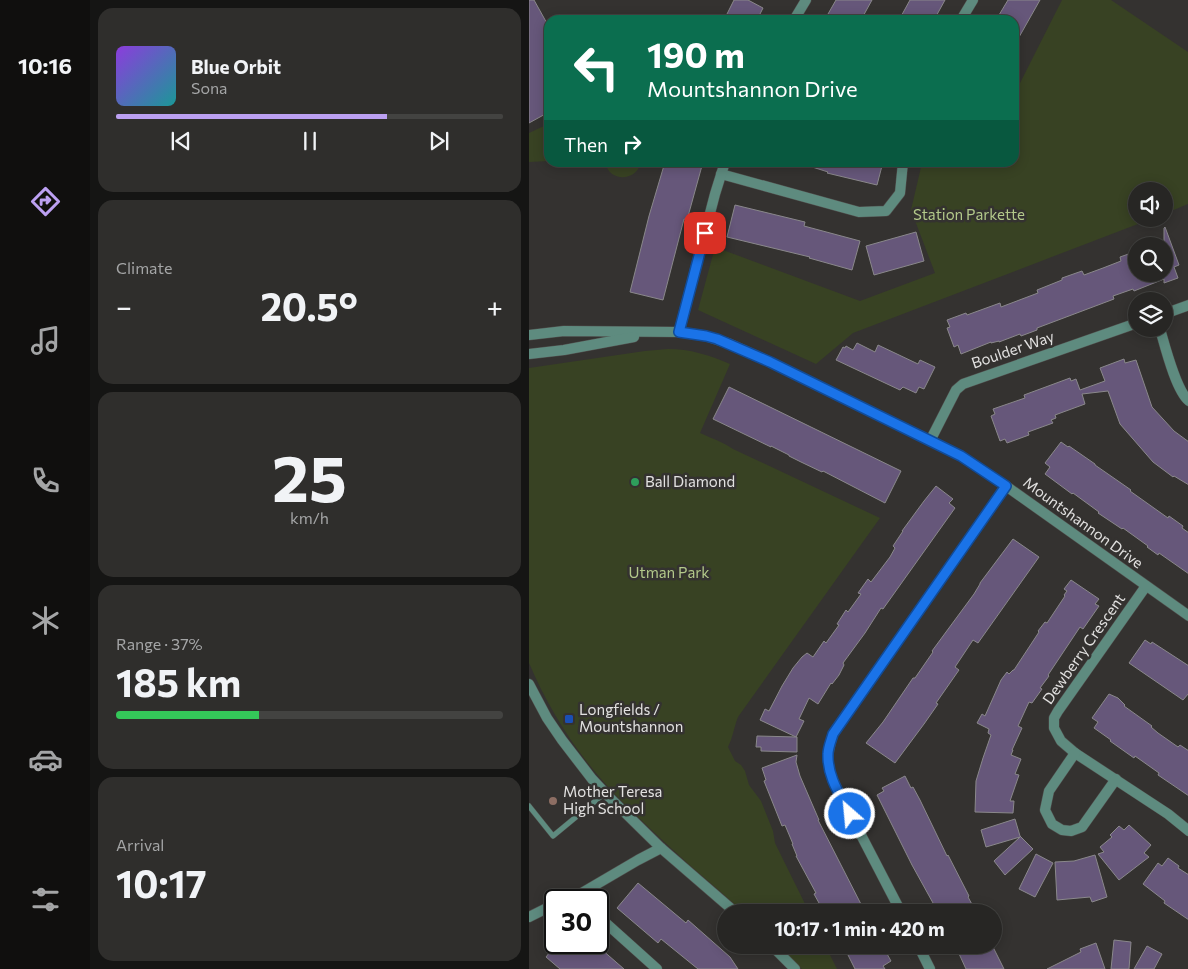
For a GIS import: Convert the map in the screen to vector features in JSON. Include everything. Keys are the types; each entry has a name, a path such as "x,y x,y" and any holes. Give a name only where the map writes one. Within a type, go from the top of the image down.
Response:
{"street":[{"path":"797,15 806,0"},
{"path":"964,15 973,0"},
{"path":"679,332 723,167"},
{"path":"721,174 859,212 887,211 901,193 903,167"},
{"path":"1173,311 1188,305"},
{"name":"Boulder Way","path":"930,441 956,390 963,384 1128,326"},
{"name":"Mountshannon Drive","path":"529,335 564,332 679,332 706,336 730,344 961,456 1188,616"},
{"name":"Mountshannon Drive","path":"529,354 564,350 657,332"},
{"path":"1163,337 1179,388 1184,398 1188,401"},
{"path":"897,904 833,781 828,768 828,752 833,734 1006,486"},
{"name":"Dewberry Crescent","path":"1146,586 1054,718 1053,728 1061,741 1075,753 1116,778 1168,814 1188,831"},
{"path":"529,684 547,718 562,740 605,793 661,848 726,904"},
{"path":"1075,753 1049,791 1045,810 1051,824 1062,830 1071,831 1082,827 1116,778"},
{"path":"593,889 638,860 661,848"},
{"path":"529,917 544,910"},
{"path":"609,926 657,969"},
{"path":"778,954 788,969"},
{"path":"780,954 795,969"},
{"path":"922,954 930,969"}],"lane":[{"path":"529,806 553,836 605,793"}],"green space":[{"name":"Station Parkette","path":"1062,0 1111,0 1188,52 1188,204 1173,210 1173,182 1128,182 1128,227 1130,227 853,333 816,364 698,310 715,247 860,301 935,273 911,210 921,167 1019,167 1019,85"},
{"path":"544,126 544,161 529,162 529,133"},
{"path":"607,167 639,167 634,174 623,177 612,174"},
{"name":"Utman Park","path":"684,350 730,364 700,433 880,518 738,717 728,747 735,761 745,771 749,785 761,801 773,831 775,843 805,904 734,904 628,807 587,762 555,714 529,663 529,368 645,351"},
{"path":"786,954 830,954 837,969 802,969"}],"building":[{"path":"529,0 534,0 544,18 544,115 529,123"},
{"path":"734,0 748,0 763,8 760,15 726,15"},
{"path":"836,0 872,0 864,15 828,14"},
{"path":"910,0 945,0 937,15 902,15"},
{"path":"1008,0 1040,0 1019,37 1019,15 999,15"},
{"path":"664,167 702,167 687,220 684,219 663,300 630,292"},
{"path":"812,167 882,167 877,185"},
{"path":"735,205 805,222 804,226 860,241 852,270 810,257 727,237"},
{"path":"1165,227 1169,237 1164,237"},
{"path":"916,232 924,261 874,275 866,246"},
{"path":"1173,249 1179,265 1174,267 1178,278 1173,280"},
{"path":"1128,254 1128,282 1156,282 1134,291 1133,289 1113,296 1114,299 1037,328 1037,330 1021,336 1020,334 999,342 991,342 961,354 958,345 954,347 947,328 950,327 947,320 1000,303 1001,307 1038,293 1037,290 1062,280 1062,278 1082,271 1084,275 1121,261 1120,257"},
{"path":"857,343 875,352 878,345 918,364 920,360 935,367 924,389 919,387 916,393 903,387 900,390 836,360 843,347 845,348 846,346 853,350"},
{"path":"1124,359 1125,363 1136,360 1152,407 1174,431 1189,442 1189,485 1173,477 1153,462 1120,424 1108,391 1082,394 1085,404 1055,415 1056,418 1051,420 1053,423 1028,432 1029,435 1007,443 1005,439 1000,441 991,416 995,414 993,409 1025,398 1024,395 1070,378 1071,381 1076,379 1080,390 1105,381 1100,368"},
{"path":"729,387 901,471 885,503 823,471 713,419"},
{"path":"1061,442 1095,464 1168,518 1169,516 1183,526 1182,528 1189,533 1189,574 1159,553 1158,555 1123,528 1098,513 1045,474 1050,467 1045,463"},
{"path":"936,486 953,499 949,503 955,508 883,609 881,608 843,663 844,665 839,675 831,683 818,704 809,698 799,719 804,721 796,737 760,720 765,709 769,711 793,668 802,657 807,653 813,657 824,641 826,643 839,625 837,624 846,610 848,612 861,594 858,593 868,579 871,582 890,557 895,548 893,546 902,531"},
{"path":"1013,539 1039,557 978,643 973,640 955,667 959,670 936,703 938,704 895,763 866,743 913,678 915,678 932,651"},
{"path":"1071,580 1099,599 1095,604 1099,606 1083,629 1080,627 1032,703 1029,702 1018,726 1022,728 1011,755 1021,759 1015,774 1019,775 1010,801 1014,801 1013,813 975,812 976,781 991,735 988,733 989,729 977,723 982,714 985,716 1001,680 1007,672 1009,674 1014,670 1038,631 1045,622 1047,623 1065,596 1067,591 1064,589"},
{"path":"1145,640 1151,644 1152,642 1189,666 1189,693 1183,700 1129,663"},
{"path":"1109,694 1118,698 1124,706 1152,726 1158,733 1178,747 1180,745 1189,751 1189,796 1094,728 1098,722 1092,718"},
{"path":"757,736 797,737 797,752 761,751 761,747 756,747"},
{"path":"797,755 796,762 800,776 818,820 861,904 820,904 814,894 816,893 796,856 785,825 782,826 764,781 766,780 762,768"},
{"path":"905,776 920,800 972,904 934,904 877,795 884,791 882,788"},
{"path":"1015,819 1020,836 1033,849 1005,875 994,861 1020,837 986,847 981,830"},
{"path":"1129,825 1151,845 1144,853 1149,857 1119,880 1098,854 1104,852 1100,847 1112,837 1110,835 1119,826 1124,830"},
{"path":"1036,854 1053,863 1035,897 1019,889"},
{"path":"1095,855 1107,897 1092,902 1090,897 1057,900 1055,862 1074,861"},
{"path":"1168,858 1189,875 1189,920 1164,903 1165,901 1143,884 1158,863 1162,866"},
{"path":"638,883 686,923 688,920 717,946 717,954 727,954 738,969 698,969 661,939 658,943 617,908"},
{"path":"1114,940 1131,942 1129,969 1111,969"},
{"path":"1096,943 1105,969 1047,969 1081,952 1080,949"},
{"path":"1147,946 1162,954 1154,969 1134,969"},
{"path":"548,954 607,954 624,969 560,969 546,957"},
{"path":"848,954 887,954 891,961 883,966 885,969 855,969"},
{"path":"959,954 996,954 1004,969 966,969"}],"place":[{"name":"Ball Diamond","path":"635,482"},
{"name":"Longfields / Mountshannon","path":"569,719"},
{"name":"Mother Teresa High School","path":"553,801"}],"route":[{"path":"705,233 679,332 693,333 717,339 770,362 961,456 1006,486 833,734 828,752 828,768 850,814"}]}
